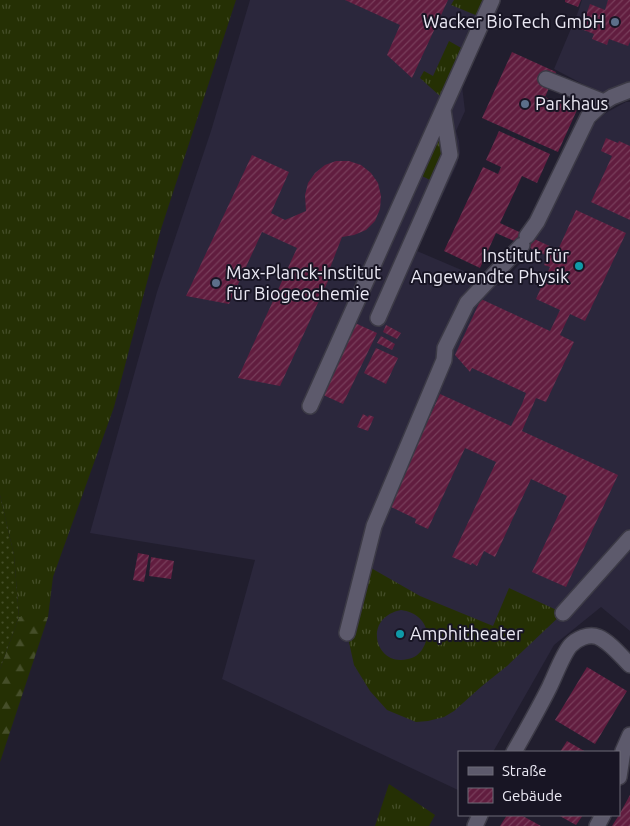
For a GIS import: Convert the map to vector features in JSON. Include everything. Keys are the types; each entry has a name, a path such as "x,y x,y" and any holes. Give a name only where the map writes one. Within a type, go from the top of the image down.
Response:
{"street":[{"path":"310,406 492,0"},
{"path":"546,79 604,102"},
{"path":"346,633 374,526 444,360 445,348 467,304 525,240 537,222 588,117 604,102 630,90"},
{"path":"378,318 450,155 443,110"},
{"path":"563,613 630,538"},
{"path":"515,751 571,645 589,636 599,637 630,665"},
{"path":"620,771 623,750 630,734"}],"shaded area":[{"path":"250,0 501,0 462,86 465,111 456,131 460,153 457,164 417,251 499,286 528,255 589,129 604,114 626,102 630,102 630,631 601,607 554,645 494,751 458,751 458,790 222,679 255,560 90,533 157,292 211,131"},
{"path":"582,0 630,0 630,83 602,94 554,69"}],"green space":[{"path":"0,0 236,0 161,229 114,407 53,577 48,617 19,617 14,555 0,495"},
{"path":"454,0 485,0 478,16 451,5"},
{"path":"449,41 463,49 441,97 420,78 424,71 433,76"},
{"path":"440,137 443,149 432,181 422,176"},
{"path":"0,495 14,555 19,617 0,669"},
{"path":"364,564 420,596 493,626 509,588 563,613 507,666 454,711 444,717 428,721 416,722 387,710 370,691 354,665 347,633","holes":["401,610 408,611 423,623 426,628 426,641 422,650 417,655 412,658 397,660 381,650 377,631 381,622 389,615"]},
{"path":"19,617 48,617 0,762 0,669"},
{"path":"389,784 435,815 429,826 375,826"}],"building":[{"path":"345,0 448,0 412,78 387,55 400,25"},
{"path":"565,0 581,0 578,7 565,2"},
{"name":"Wacker BioTech GmbH","path":"608,0 630,0 630,42 628,46 609,39 607,45 592,39 594,34 581,29 590,4 605,10"},
{"name":"Parkhaus","path":"512,52 556,72 545,97 577,110 558,152 482,118"},
{"path":"499,131 550,154 537,183 522,176 500,223 558,250 576,210 626,233 585,321 570,314 560,335 574,342 546,402 536,398 522,431 618,475 566,587 532,572 567,496 531,479 495,557 484,551 477,566 452,557 496,462 465,448 428,529 415,523 416,519 389,506 440,394 511,426 522,404 526,393 472,368 470,372 455,355 481,299 550,331 560,310 536,299 550,267 544,265 548,256 496,233 480,268 444,251 483,167 498,174 501,167 486,160"},
{"path":"606,138 630,146 630,220 591,202 612,156 601,151"},
{"name":"Max-Planck-Institut für Biogeochemie","path":"252,155 289,172 271,213 285,220 306,211 305,195 308,183 315,173 325,165 336,161 349,161 361,165 371,173 378,183 381,196 380,209 375,221 366,230 342,237 330,268 333,270 280,386 238,378 297,248 262,232 229,304 186,296"},
{"path":"355,323 377,333 343,404 321,394"},
{"path":"386,325 401,333 397,339 383,332"},
{"path":"381,336 395,344 392,350 377,343"},
{"path":"376,348 398,358 386,384 364,373"},
{"path":"363,414 368,417 369,415 374,417 368,431 357,427"},
{"path":"138,553 149,555 144,582 133,580"},
{"path":"151,557 174,561 171,579 149,576"},
{"path":"587,667 627,691 595,744 555,720"},
{"path":"567,741 584,751 561,751"},
{"path":"630,795 630,826 612,826"},
{"path":"506,816 523,816 541,826 500,826"},
{"path":"560,816 582,816 576,825"}],"place":[{"name":"Wacker BioTech GmbH","path":"615,22"},
{"name":"Parkhaus","path":"525,104"},
{"name":"Institut für Angewandte Physik","path":"579,266"},
{"name":"Max-Planck-Institut für Biogeochemie","path":"216,283"},
{"name":"Amphitheater","path":"400,634"}]}
